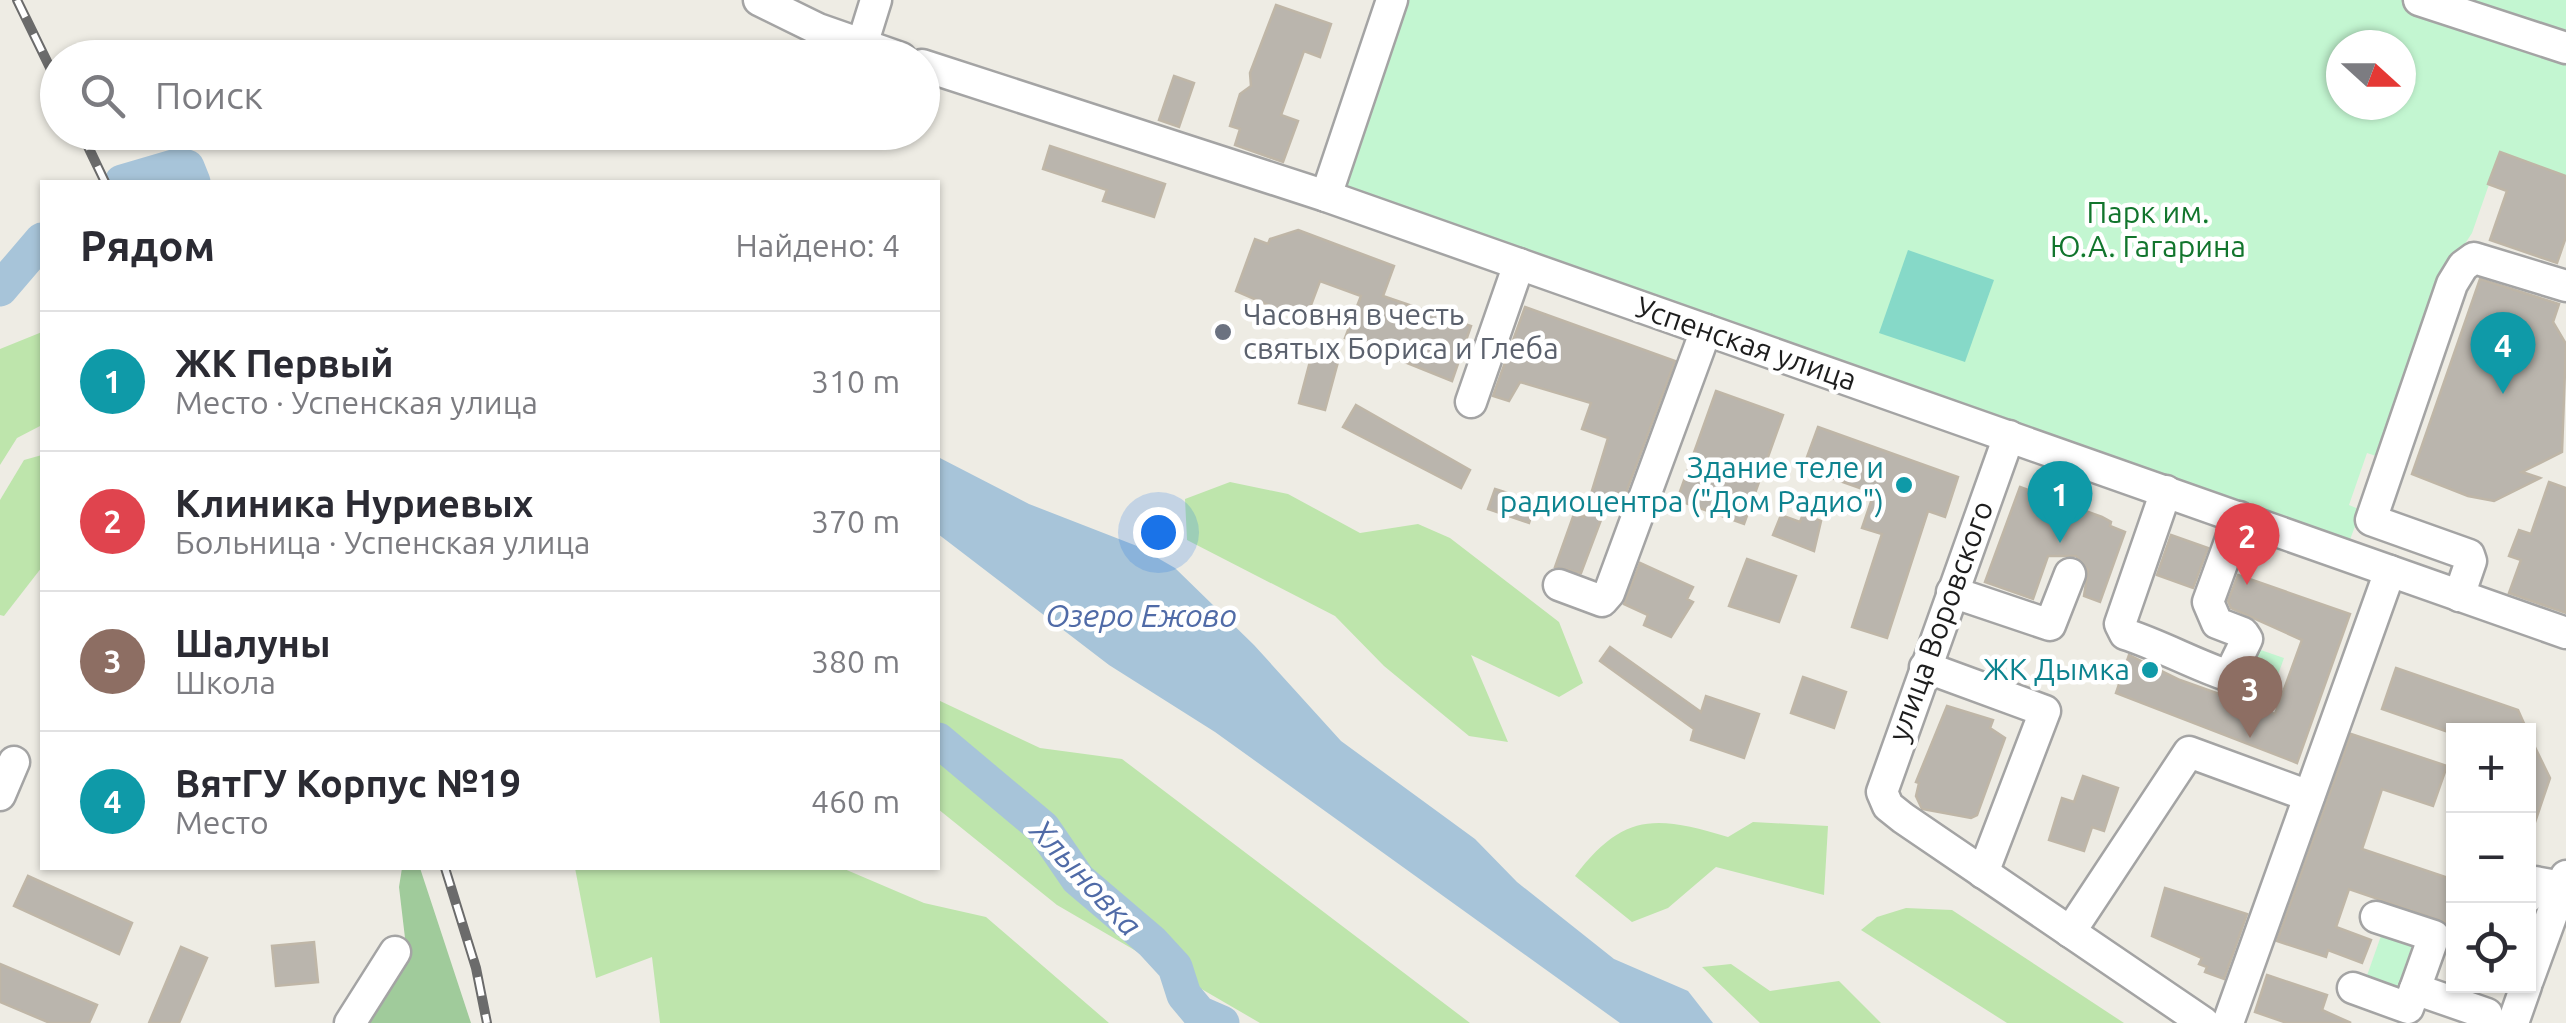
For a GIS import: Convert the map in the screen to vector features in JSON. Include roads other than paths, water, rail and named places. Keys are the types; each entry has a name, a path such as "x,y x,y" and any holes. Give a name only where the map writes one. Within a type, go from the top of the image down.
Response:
{"street":[{"path":"758,0 850,40"},
{"path":"864,40 876,0"},
{"path":"1326,196 1392,0"},
{"path":"2419,0 2566,48"},
{"name":"Успенская улица","path":"940,70 1326,196 2566,634"},
{"path":"2356,559 2452,284 2462,266 2474,258 2489,260 2566,286"},
{"path":"1471,402 1519,264"},
{"path":"1558,585 1602,601 1609,594 1706,330"},
{"name":"улица Воровского","path":"1983,872 1888,806 1882,792 2009,436"},
{"path":"2166,492 2120,624 2125,634 2176,651 2196,665 2229,676 2246,639 2242,633 2217,624 2208,602 2239,518"},
{"path":"2371,520 2469,554 2471,561 2459,596"},
{"path":"2228,1023 2390,571"},
{"path":"1952,592 2050,625 2070,574"},
{"path":"1925,667 2045,712 1983,872 2204,1023"},
{"path":"2070,932 2188,752 2309,796"},
{"path":"0,795 14,762"},
{"path":"2536,882 2564,881 2536,960"},
{"path":"2353,988 2408,1008 2434,936 2376,916"},
{"path":"350,1023 395,952"},
{"path":"2414,990 2495,1011 2516,993"}],"water":[{"name":"Озеро Ежово","path":"940,458 1029,504 1137,546 1175,568 1254,645 1341,741 1475,839 1517,882 1614,959 1688,991 1713,1023 1620,1023 1215,732 1109,665 940,536"}],"waterway":[{"name":"Хлыновка","path":"129,180 180,165 187,167 192,180"},
{"name":"Хлыновка","path":"0,289 40,242"},
{"name":"Хлыновка","path":"940,742 1043,828 1078,879 1152,942 1175,967 1184,995 1199,1013 1222,1023"}],"railway":[{"path":"17,0 40,47"},
{"path":"90,150 104,180"},
{"path":"446,870 476,968 487,1023"}],"place":[{"name":"Часовня в честь святых Бориса и Глеба","path":"1223,332"},
{"name":"ВятГУ Корпус №19","path":"2503,394"},
{"name":"Здание теле и радиоцентра (\"Дом Радио\")","path":"1904,485"},
{"name":"ЖК Первый","path":"2060,543"},
{"name":"Клиника Нуриевых","path":"2247,585"},
{"name":"ЖК Дымка","path":"2150,670"},
{"name":"Шалуны","path":"2250,738"}],"park label":[{"name":"Парк им. Ю.А. Гагарина","path":"2148,230"}]}
